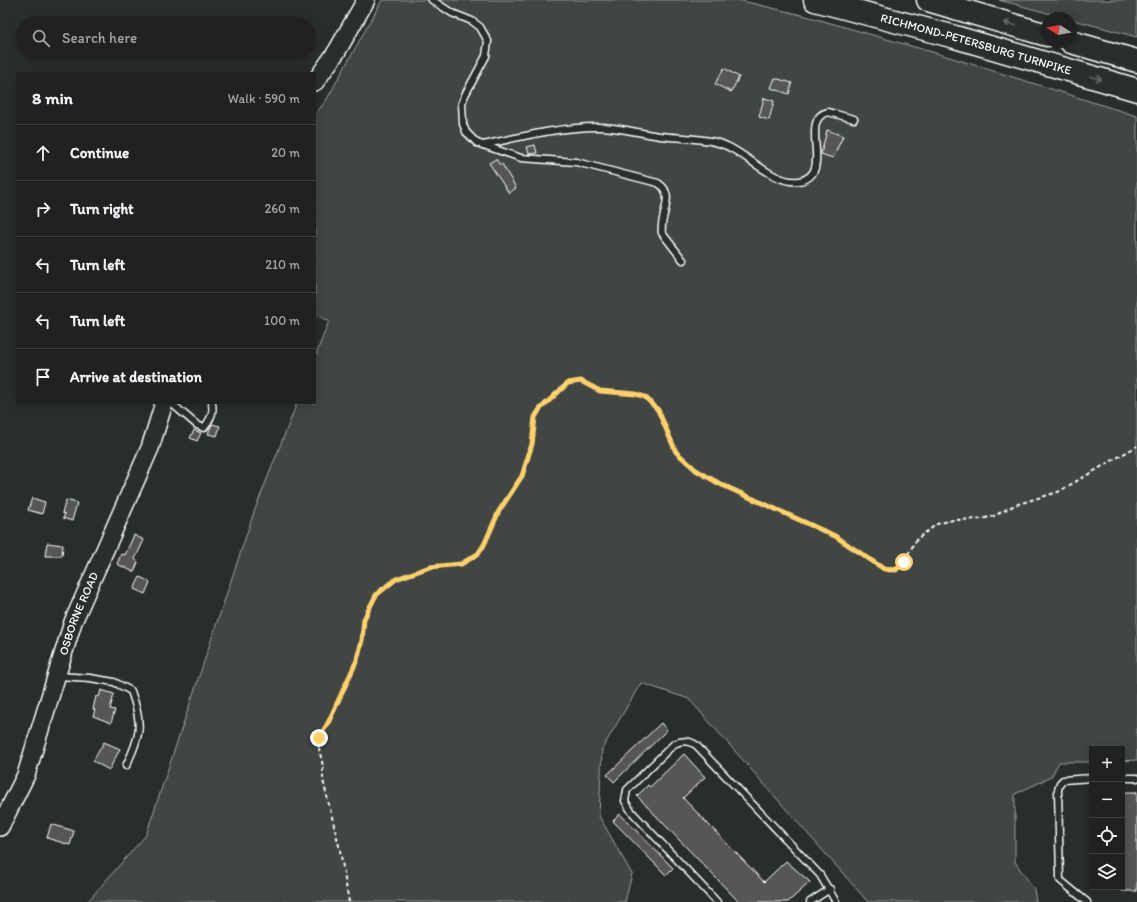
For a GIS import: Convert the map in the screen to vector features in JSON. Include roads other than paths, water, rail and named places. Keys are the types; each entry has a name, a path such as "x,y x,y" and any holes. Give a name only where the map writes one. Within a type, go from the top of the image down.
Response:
{"highway":[{"name":"RICHMOND-PETERSBURG TURNPIKE","path":"815,0 955,37 1137,90"},
{"path":"928,0 1041,33"},
{"path":"1077,44 1137,61"}],"street":[{"path":"316,81 337,51 366,0"},
{"name":"OSBORNE ROAD","path":"0,827 26,775 73,622 150,448 164,404"}],"lane":[{"path":"432,0 452,13 472,21 480,27 488,41 486,56 464,95 461,113 466,132 477,143 520,158 576,162 658,183 664,187 667,192 668,199 661,228 662,233 683,260"},
{"path":"482,145 562,130 597,127 615,128 659,136 715,142 737,150 774,175 792,181 798,181 809,176 814,170 817,152 816,122 820,116 828,112 854,119"},
{"path":"172,404 197,425 204,428 211,417 213,409 212,404"},
{"path":"57,676 90,678 114,682 131,691 139,713 138,742 126,766"},
{"path":"717,902 631,811 625,801 627,790 674,744 684,741 696,745 820,875 830,889 836,902"},
{"path":"1086,902 1060,880 1058,790 1060,783 1063,780 1089,778"},
{"path":"1125,778 1137,778"},
{"path":"810,902 830,889"}]}
